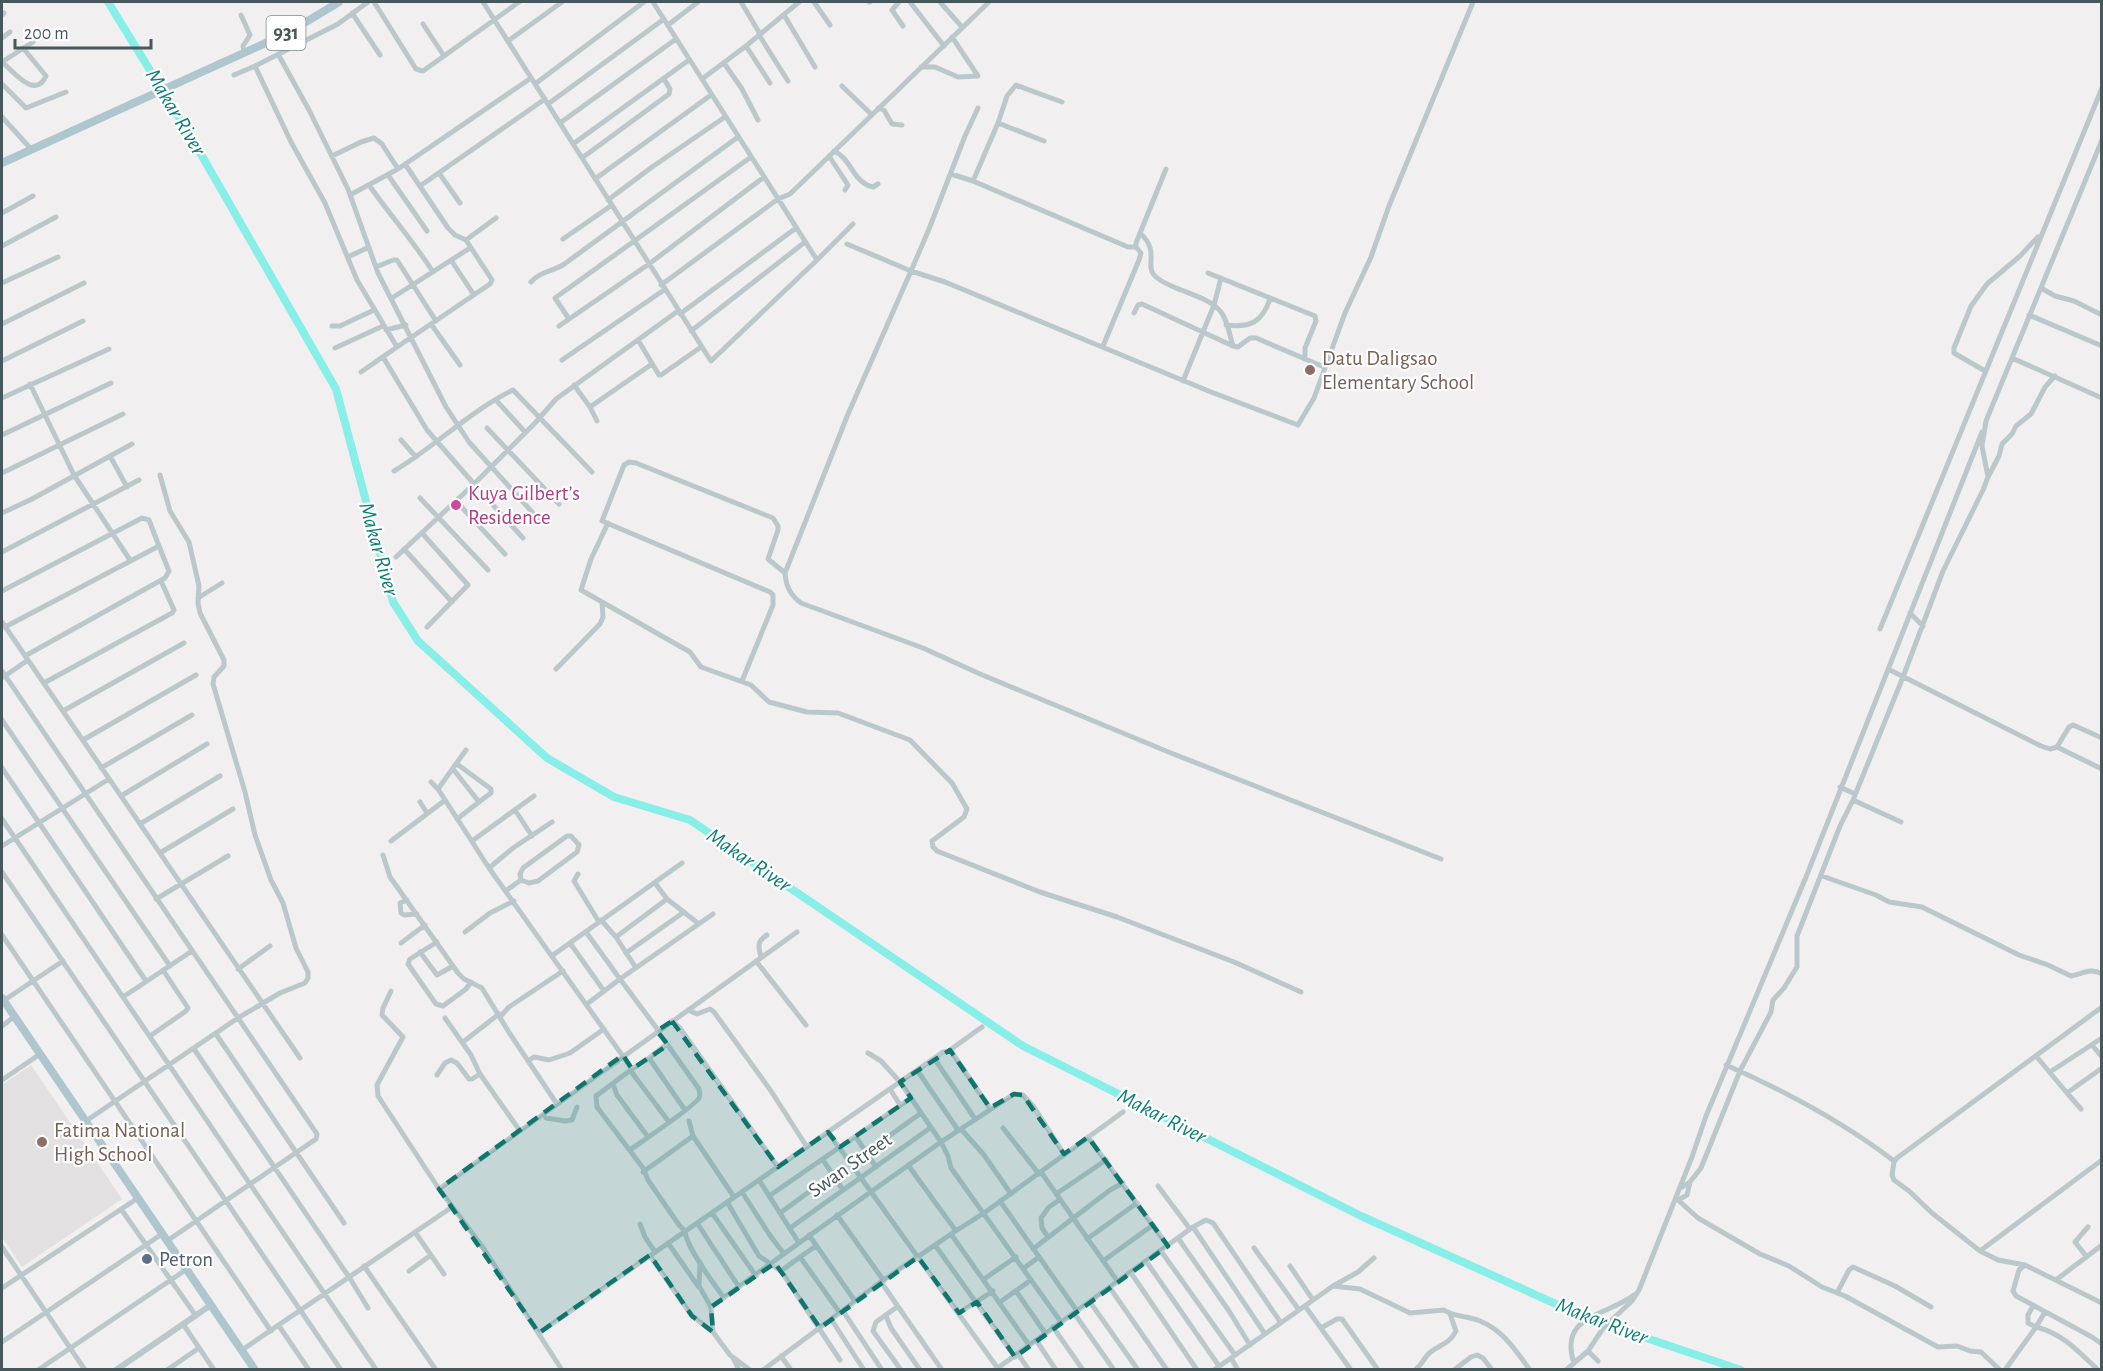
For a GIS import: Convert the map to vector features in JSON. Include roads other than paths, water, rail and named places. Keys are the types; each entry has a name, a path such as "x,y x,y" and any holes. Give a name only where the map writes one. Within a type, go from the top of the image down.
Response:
{"main road":[{"name":"931","path":"2,163 244,53 291,30 339,2"},
{"path":"2,1000 255,1370"}],"street":[{"path":"234,75 338,24 368,2"},
{"path":"374,2 416,69 423,72 519,2"},
{"path":"483,2 711,361 853,224"},
{"path":"508,41 562,2"},
{"path":"535,84 644,2"},
{"path":"653,2 817,260"},
{"path":"668,25 690,4 698,2"},
{"path":"741,2 788,81"},
{"path":"702,78 746,46 799,2"},
{"path":"814,2 830,25"},
{"path":"899,2 892,9 903,26"},
{"path":"910,2 944,46"},
{"path":"940,2 962,27"},
{"path":"562,360 663,287 778,199 790,194 989,2"},
{"path":"847,244 1103,346 1183,381 1298,425 1314,398 1324,367 1371,257 1389,206 1473,2"},
{"path":"352,13 380,55"},
{"path":"241,15 249,35 243,46 244,53"},
{"path":"784,15 815,67"},
{"path":"420,186 664,19"},
{"path":"423,24 444,56"},
{"path":"2,38 10,32"},
{"path":"921,67 934,67 958,77 978,76 952,37"},
{"path":"560,123 676,39"},
{"path":"22,48 46,76 38,86 27,84 2,62 22,48 33,42"},
{"path":"746,46 770,82"},
{"path":"278,54 332,156 350,195 376,267 435,387 469,442 541,522"},
{"path":"573,144 689,60"},
{"path":"724,63 742,89 758,120"},
{"path":"255,66 291,142 325,203 357,280 397,347"},
{"path":"350,195 398,169 531,78"},
{"path":"582,158 669,94 670,89 663,79"},
{"path":"2,84 26,108 66,92"},
{"path":"842,86 871,114"},
{"path":"973,181 1007,96 1014,86 1062,102"},
{"path":"1880,629 2102,88"},
{"path":"595,179 711,95"},
{"path":"878,108 885,111 892,124 902,125"},
{"path":"978,108 848,414 785,573 790,594 801,603 923,648 1181,757 1441,859"},
{"path":"2,117 31,149"},
{"path":"563,239 652,166 725,117"},
{"path":"998,123 1044,141"},
{"path":"531,282 540,273 552,271 562,265 738,137"},
{"path":"332,156 374,138 382,144 398,169"},
{"path":"1566,1370 1588,1350 1604,1327 1632,1301 1636,1294 1676,1199 1726,1065 1806,877 1986,421 2102,140"},
{"path":"834,151 843,157 854,175 863,184 873,187 878,184"},
{"path":"829,156 848,185 845,190"},
{"path":"569,319 555,298 751,157"},
{"path":"361,372 490,284 492,280 466,240 451,231 405,164"},
{"path":"1136,247 1166,169"},
{"path":"439,173 460,203"},
{"path":"951,174 973,181 1128,247 1136,247"},
{"path":"388,175 427,231"},
{"path":"559,326 648,264 764,177"},
{"path":"369,185 433,272"},
{"path":"2,213 33,196"},
{"path":"2,246 56,217"},
{"path":"466,240 496,218"},
{"path":"396,557 474,484 553,402 796,228"},
{"path":"1140,233 1150,245 1153,275 1214,305 1223,314 1233,346"},
{"path":"1985,371 1954,353 1957,339 1971,306 1987,284 2042,234"},
{"path":"691,331 806,242"},
{"path":"348,257 369,247"},
{"path":"1103,346 1140,260 1141,253 1136,247"},
{"path":"392,298 470,248"},
{"path":"2,283 58,257"},
{"path":"376,267 397,260 460,365"},
{"path":"451,260 474,295"},
{"path":"1208,273 1315,317 1305,348 1305,359"},
{"path":"1183,381 1214,305 1221,278"},
{"path":"2,324 84,284"},
{"path":"2041,288 2102,315"},
{"path":"1226,325 1250,324 1262,317 1270,299"},
{"path":"1134,313 1138,305 1142,304 1233,346 1238,347 1250,338 1263,340 1324,367"},
{"path":"333,326 340,326 374,310"},
{"path":"2029,315 2102,346"},
{"path":"2,361 82,321"},
{"path":"1250,324 1250,338"},
{"path":"335,348 385,328 406,325"},
{"path":"638,340 661,375 701,347"},
{"path":"2,398 109,349"},
{"path":"383,357 435,441 523,538"},
{"path":"2012,358 2102,398"},
{"path":"591,407 652,364"},
{"path":"1679,1189 1690,1182 1701,1168 1740,1071 1771,1012 1774,997 1784,988 1797,967 1797,936 1822,876 1839,826 1854,797 1903,677 1943,571 1999,456 2002,444 2016,426 2031,414 2045,387 2055,376"},
{"path":"2,435 111,383"},
{"path":"30,384 74,475 130,560"},
{"path":"574,385 591,407 597,421"},
{"path":"394,471 457,425 515,390 592,472"},
{"path":"496,400 525,432"},
{"path":"2,473 123,414"},
{"path":"1986,421 1982,446 1988,477"},
{"path":"487,428 559,504"},
{"path":"401,440 416,457"},
{"path":"2,513 33,499 132,444"},
{"path":"110,456 127,487"},
{"path":"742,681 773,605 772,593 602,521 624,465 632,461 773,518 778,530 768,559 785,573"},
{"path":"86,1121 238,1018 280,993 305,982 308,978 308,972 298,952 283,903 269,874 254,831 245,792 213,684 214,677 224,666 224,660 200,614 199,586 189,542 170,511 160,475"},
{"path":"2,552 139,480"},
{"path":"420,498 488,570"},
{"path":"456,501 506,554"},
{"path":"2,591 144,518 148,520 169,570 167,576 26,658 3,675 316,1131 316,1139 274,1169 196,1220 146,1245 2,1342"},
{"path":"608,524 591,559 581,590 690,652 701,667 742,681 755,688 769,702 807,712 838,713 910,740 952,783 967,809 964,817 932,842 937,851 1040,892 1117,917 1234,962 1301,992"},
{"path":"422,533 468,584 465,590 426,627"},
{"path":"159,546 3,624 300,1058"},
{"path":"405,549 452,602"},
{"path":"44,683 172,613 174,610 161,581"},
{"path":"198,598 222,583"},
{"path":"556,669 600,624 603,617 602,602"},
{"path":"1910,613 1923,626"},
{"path":"63,711 184,643"},
{"path":"1888,669 2041,746 2050,749 2057,747 2102,769"},
{"path":"83,740 196,675"},
{"path":"101,768 192,715"},
{"path":"2,720 170,966"},
{"path":"2057,747 2069,727 2073,725 2102,738"},
{"path":"121,796 207,744"},
{"path":"438,789 466,750"},
{"path":"457,764 491,789 491,793 457,819"},
{"path":"2,768 146,981"},
{"path":"453,770 479,802"},
{"path":"140,824 220,776"},
{"path":"2,846 109,779"},
{"path":"431,782 669,1122"},
{"path":"1840,787 1901,822"},
{"path":"472,841 534,796"},
{"path":"391,841 444,801"},
{"path":"420,802 427,813"},
{"path":"160,853 232,809"},
{"path":"514,810 532,836"},
{"path":"2,819 375,1368"},
{"path":"489,867 552,822"},
{"path":"570,835 573,837 579,848 577,852 538,881 529,883 521,880 520,874 523,868 565,837 570,835"},
{"path":"383,855 388,873 436,942 461,976 482,988 557,1104"},
{"path":"156,899 228,856"},
{"path":"553,955 682,863"},
{"path":"2,872 341,1370"},
{"path":"578,874 574,879 576,884 600,921 616,938 636,968"},
{"path":"1822,876 1889,902 1922,907 2019,955 2071,976 2091,970 2102,974"},
{"path":"507,890 521,880"},
{"path":"655,883 667,899 699,924"},
{"path":"616,938 667,899"},
{"path":"407,900 400,903 401,913 404,915 417,914"},
{"path":"465,932 490,913 514,901"},
{"path":"626,954 684,912"},
{"path":"587,1004 713,914"},
{"path":"400,943 425,925"},
{"path":"586,932 700,1092 699,1099 630,1150"},
{"path":"439,1189 797,932"},
{"path":"2,935 271,1331"},
{"path":"767,935 760,939 758,944 758,959 806,1025"},
{"path":"436,942 410,959 408,964 438,1006 445,1005 466,989 471,982"},
{"path":"570,943 604,991"},
{"path":"238,969 270,946"},
{"path":"123,997 192,951"},
{"path":"420,952 437,975 453,966"},
{"path":"2,1000 63,961"},
{"path":"150,1036 188,1008 163,970"},
{"path":"463,1042 563,970"},
{"path":"391,991 382,1008 382,1016 403,1037 376,1092 439,1189 484,1250 562,1370"},
{"path":"709,996 710,1009 771,1091 807,1147"},
{"path":"2102,1007 1894,1161 1892,1175 1894,1180 1905,1187 1932,1213 1980,1251 1998,1260 2025,1265 2102,1303"},
{"path":"688,1010 699,1014 710,1009"},
{"path":"2,1026 14,1017"},
{"path":"445,1018 463,1042 480,1074 519,1131"},
{"path":"672,1021 685,1035 778,1167"},
{"path":"539,1334 934,1058 950,1050 982,1027"},
{"path":"528,1061 534,1058 549,1060 570,1053 604,1029"},
{"path":"216,1034 344,1223"},
{"path":"2050,1072 2102,1038"},
{"path":"667,1044 600,1092 595,1100 597,1107 643,1168 643,1172 685,1231 687,1240 724,1298"},
{"path":"2092,1045 2102,1057"},
{"path":"194,1049 368,1308"},
{"path":"950,1050 990,1108"},
{"path":"868,1053 881,1061 900,1082 941,1142 951,1168 1061,1322"},
{"path":"2,1080 40,1054"},
{"path":"2036,1056 2081,1109"},
{"path":"649,1058 685,1110"},
{"path":"934,1058 975,1119"},
{"path":"436,1075 451,1060 469,1079 480,1074"},
{"path":"1726,1065 1846,1127 1894,1161"},
{"path":"2067,1092 2102,1068"},
{"path":"917,1070 959,1130 984,1155 1011,1194"},
{"path":"613,1084 617,1095 648,1137"},
{"path":"890,1089 900,1105"},
{"path":"711,1307 908,1165 1014,1094 1023,1095 1034,1107 1064,1154"},
{"path":"769,1196 911,1098"},
{"path":"546,1118 572,1120 577,1107"},
{"path":"763,1370 855,1301 1011,1194 1123,1112"},
{"path":"867,1152 921,1113"},
{"path":"689,1121 693,1136 734,1197"},
{"name":"Swan Street","path":"790,1228 930,1128"},
{"path":"1003,1128 1040,1173 1118,1282"},
{"path":"828,1132 998,1369 1191,1228 1206,1220 1213,1223 1281,1323"},
{"path":"643,1172 693,1136"},
{"path":"856,1137 876,1167"},
{"path":"1088,1137 1168,1246"},
{"path":"823,1160 843,1190"},
{"path":"1048,1237 1041,1225 1041,1218 1049,1207 1057,1197 1106,1160"},
{"path":"1980,1251 2102,1160"},
{"path":"908,1165 1029,1345"},
{"path":"780,1213 832,1175"},
{"path":"759,1180 799,1243"},
{"path":"1676,1199 1688,1195 1690,1182"},
{"path":"1033,1249 1123,1183"},
{"path":"1158,1186 1191,1228 1265,1334"},
{"path":"742,1192 784,1254"},
{"path":"2,1288 138,1198"},
{"path":"1676,1199 1698,1218 1760,1254 1789,1266 1811,1281 1938,1347 1957,1346 1980,1352 2000,1370"},
{"path":"1000,1201 1114,1370"},
{"path":"727,1202 759,1256 781,1271 840,1360"},
{"path":"1087,1239 1137,1203"},
{"path":"242,1350 452,1207"},
{"path":"122,1209 196,1316"},
{"path":"712,1213 756,1276"},
{"path":"968,1213 970,1222"},
{"path":"837,1215 883,1281 897,1307 942,1370"},
{"path":"697,1223 739,1287"},
{"path":"640,1224 652,1254 692,1316 713,1332 733,1358 739,1370"},
{"path":"1103,1261 1153,1225"},
{"path":"2086,1256 2075,1242 2088,1227"},
{"path":"415,1232 444,1274"},
{"path":"809,1235 855,1301"},
{"path":"1178,1238 1250,1345"},
{"path":"668,1243 711,1307 713,1332"},
{"path":"935,1245 1029,1370"},
{"path":"2056,1280 2102,1245"},
{"path":"781,1271 816,1246"},
{"path":"2,1247 85,1370"},
{"path":"1254,1248 1299,1310"},
{"path":"1161,1251 1233,1356 1238,1370"},
{"path":"409,1271 431,1256"},
{"path":"800,1257 882,1370"},
{"path":"984,1279 1016,1257"},
{"path":"1024,1268 1039,1257"},
{"path":"1146,1262 1217,1368 1334,1286 1358,1272 1374,1258"},
{"path":"699,1260 699,1286"},
{"path":"2014,1263 2019,1270"},
{"path":"2025,1265 2019,1270 2013,1293 2102,1344"},
{"path":"364,1266 436,1370"},
{"path":"1290,1266 1314,1300"},
{"path":"1837,1293 1849,1270 1853,1267 1895,1286 1931,1307"},
{"path":"38,1370 187,1269"},
{"path":"1131,1273 1197,1370"},
{"path":"1000,1302 1031,1280"},
{"path":"1334,1286 1360,1289 1410,1313 1441,1310 1477,1320 1497,1330 1530,1370"},
{"path":"1110,1288 1167,1370"},
{"path":"1016,1291 1045,1333"},
{"path":"959,1313 993,1292"},
{"path":"1574,1363 1570,1353 1570,1340 1577,1328 1587,1318 1636,1294"},
{"path":"1090,1302 1138,1370"},
{"path":"116,1370 211,1305"},
{"path":"1305,1306 1351,1370"},
{"path":"2028,1336 2028,1315 2033,1306"},
{"path":"897,1307 873,1325 873,1331 901,1370"},
{"path":"2005,1370 2045,1312"},
{"path":"1414,1370 1424,1362 1429,1353 1453,1338 1456,1331 1450,1314"},
{"path":"886,1316 891,1328 920,1370"},
{"path":"831,1319 864,1370"},
{"path":"1321,1328 1337,1319 1342,1319 1378,1370"},
{"path":"2028,1323 2059,1336 2080,1351 2098,1370"},
{"path":"183,1324 213,1370"},
{"path":"279,1326 309,1370"},
{"path":"1053,1327 1083,1370"},
{"path":"1036,1340 1056,1370"},
{"path":"167,1370 199,1348"},
{"path":"1588,1350 1598,1361"},
{"path":"1454,1370 1471,1356 1477,1355 1483,1358 1492,1370"},
{"path":"781,1356 791,1370"},
{"path":"733,1358 750,1370"}],"waterway":[{"name":"Makar River","path":"108,2 191,137 336,389 393,602 418,641 547,758 614,797 690,820 1023,1046 1361,1216 1587,1318 1741,1370"}],"place":[{"name":"Datu Daligsao Elementary School","path":"1310,370"},
{"name":"Kuya Gilbert’s Residence","path":"456,505"},
{"name":"Fatima National High School","path":"42,1142"},
{"name":"Petron","path":"147,1259"}]}
